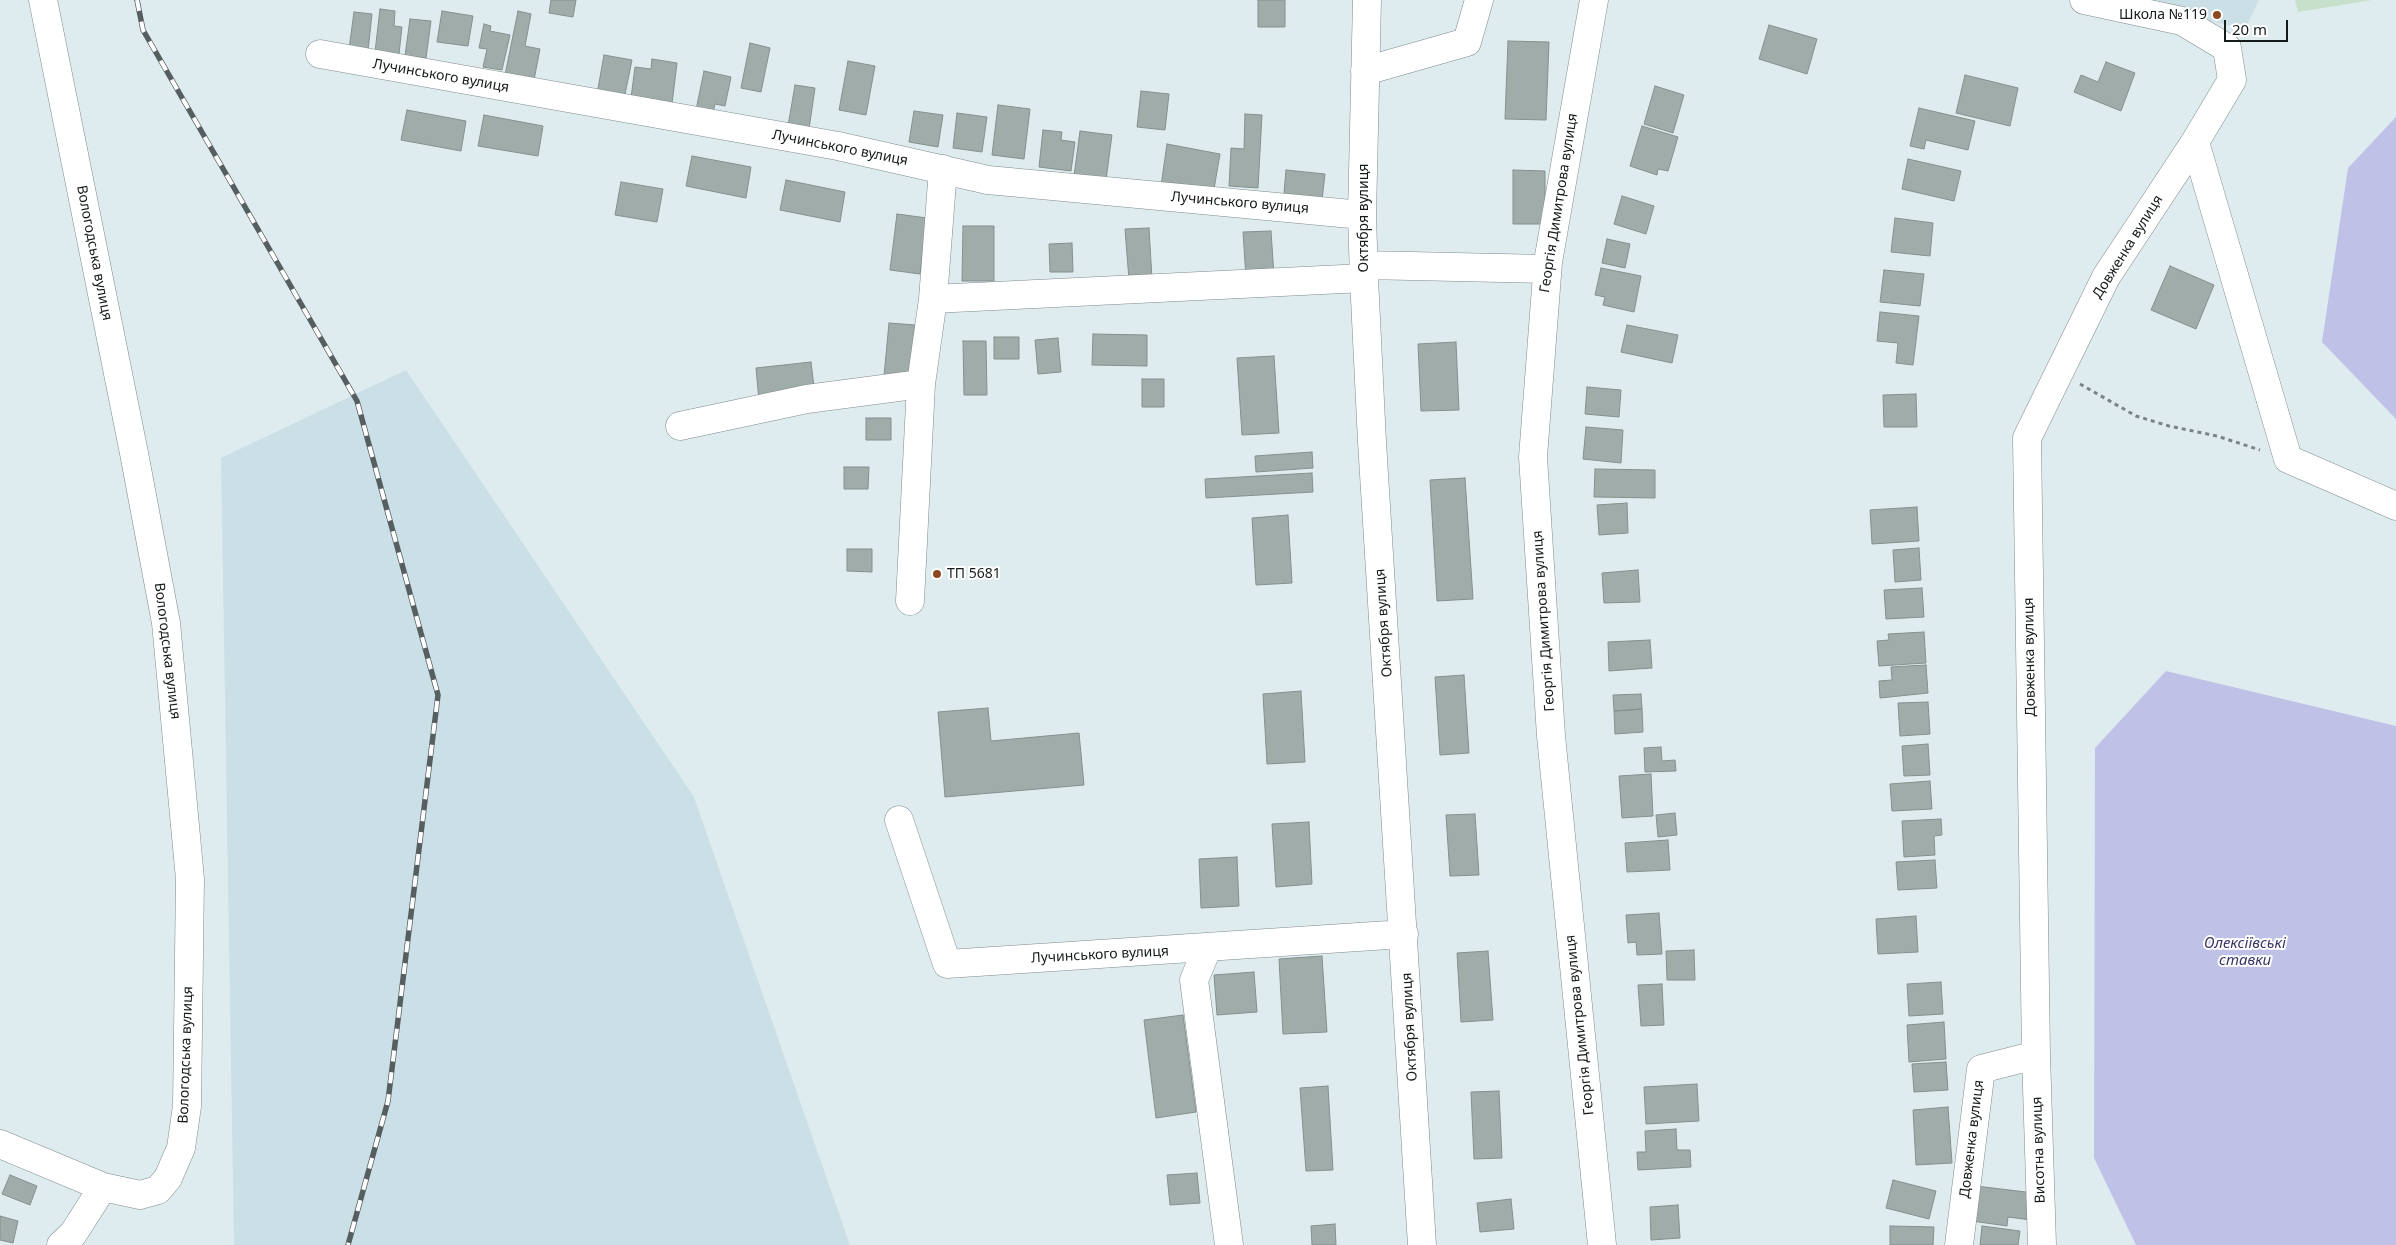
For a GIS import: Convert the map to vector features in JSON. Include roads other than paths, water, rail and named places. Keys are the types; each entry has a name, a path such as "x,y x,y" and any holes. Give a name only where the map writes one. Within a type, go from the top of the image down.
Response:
{"street":[{"name":"Вологодська вулиця","path":"0,1144 103,1187 140,1194 158,1190 168,1178 181,1148 187,1106 190,879 166,623 43,0"},
{"name":"Октября вулиця","path":"1367,0 1362,215 1364,272 1372,442 1422,1245"},
{"path":"1365,71 1467,42 1479,0"},
{"name":"Георгія Димитрова вулиця","path":"1594,0 1565,154 1547,269 1533,457 1551,736 1602,1245"},
{"name":"Довженка вулиця","path":"1959,1245 1981,1069 2036,1055 2027,438 2106,277 2196,142 2232,80 2227,48 2182,21 2084,0"},
{"name":"Лучинського вулиця","path":"320,54 838,146 988,180 1362,215"},
{"path":"2196,142 2288,459 2396,506"},
{"path":"910,601 921,384 933,300 943,169"},
{"path":"933,300 1364,272 1547,269"},
{"path":"680,426 807,399 921,384"},
{"name":"Лучинського вулиця","path":"899,820 947,964 1404,934"},
{"path":"1207,948 1194,980 1229,1245"},
{"name":"Висотна вулиця","path":"2036,1055 2042,1245"},
{"path":"61,1245 73,1234 103,1187"}],"water":[{"path":"2396,117 2396,419 2322,342 2348,168"},
{"name":"Олексіївські ставки","path":"2166,671 2396,726 2396,1245 2136,1245 2094,1158 2095,748"}],"railway":[{"path":"137,0 143,30 357,401 438,695 388,1101 348,1245"}],"place":[{"name":"Школа №119","path":"2217,15"},
{"name":"ТП 5681","path":"937,574"}]}
